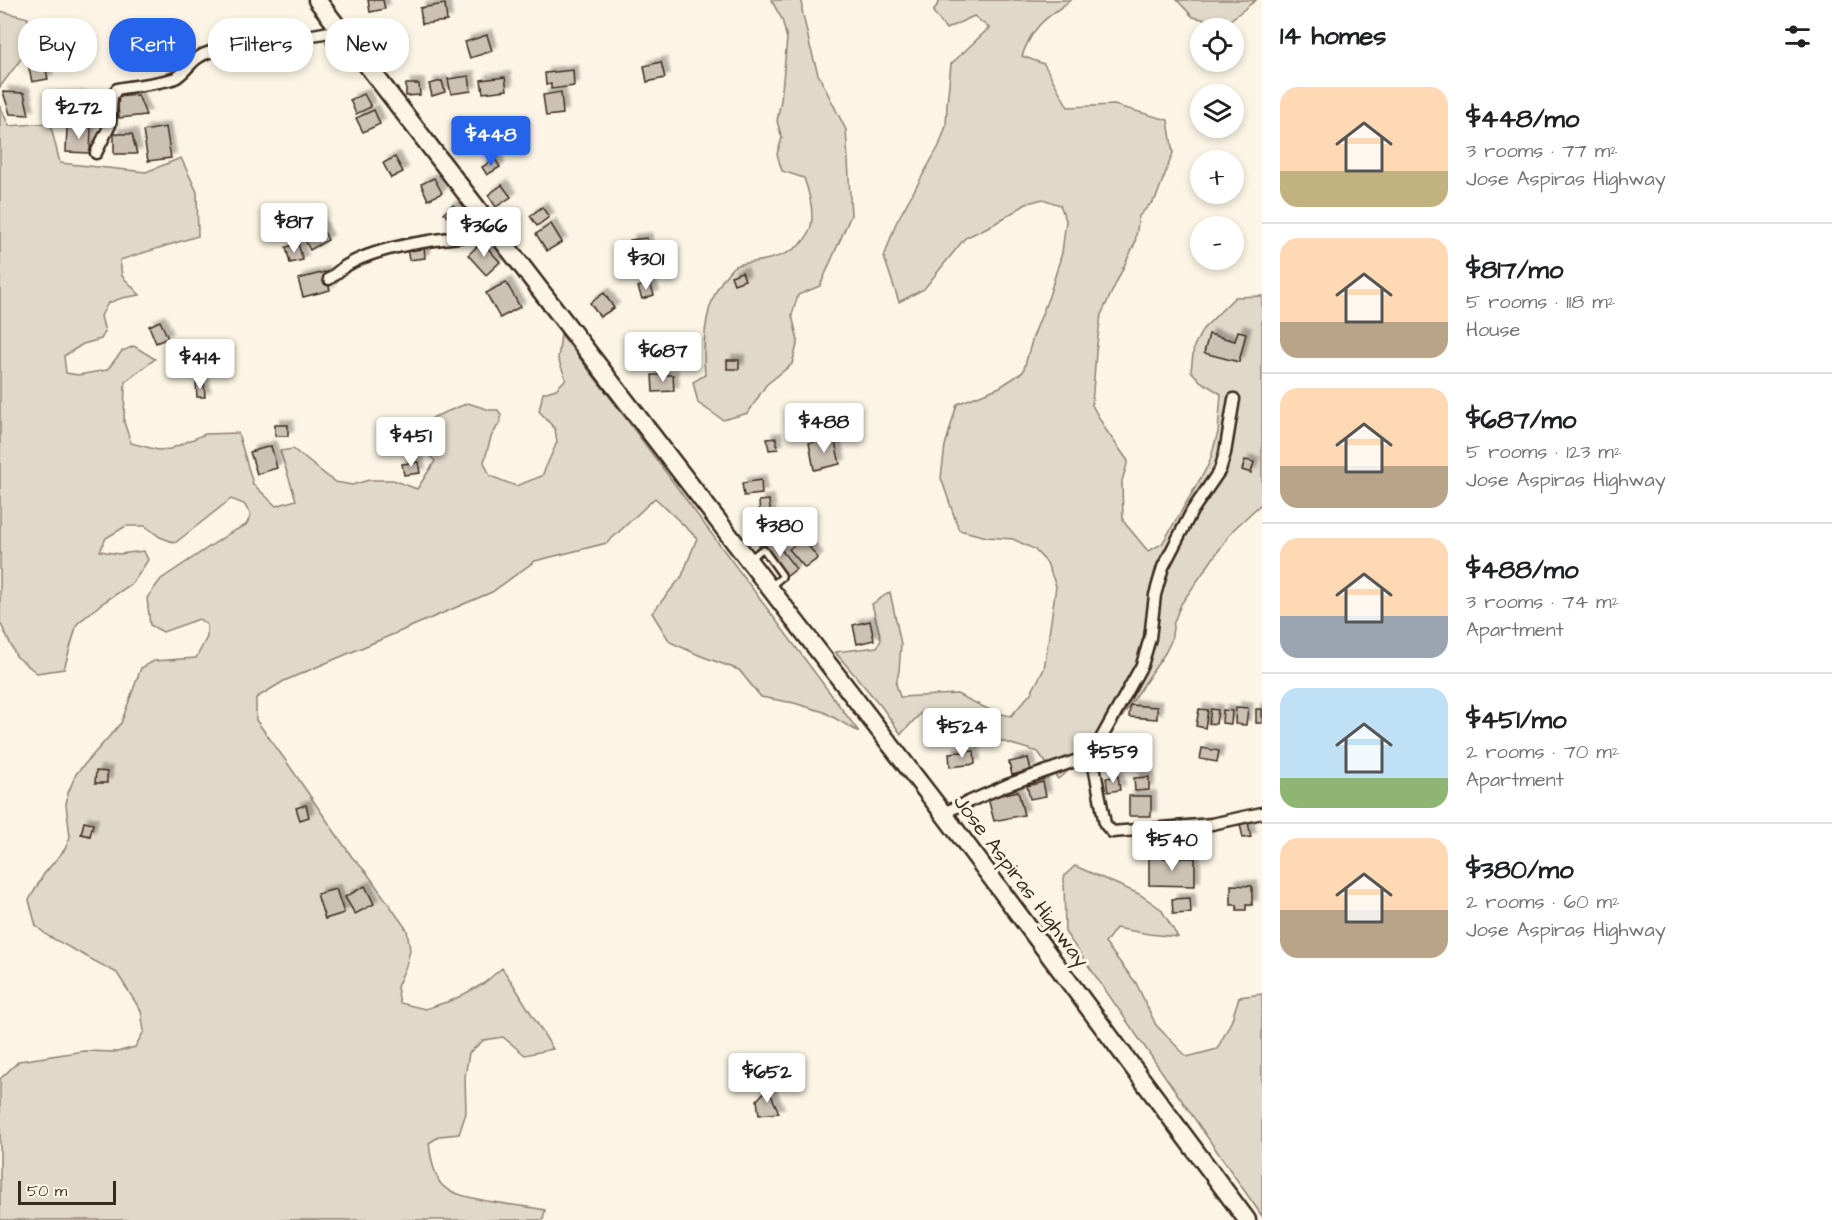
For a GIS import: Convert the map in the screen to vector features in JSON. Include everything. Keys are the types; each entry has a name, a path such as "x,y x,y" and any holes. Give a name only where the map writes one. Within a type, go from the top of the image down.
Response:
{"main road":[{"name":"Jose Aspiras Highway","path":"317,0 331,18"},
{"name":"Jose Aspiras Highway","path":"372,72 943,813 1247,1220"}],"street":[{"path":"96,153 110,125 112,96 115,90 174,78 194,59 210,52 242,59 259,45 325,33"},
{"path":"329,279 344,267 375,253 494,232"},
{"path":"1234,399 1220,470 1191,512 1163,567 1155,595 1145,659 1092,755 1105,824 1112,832 1212,824 1262,813"},
{"path":"943,813 1007,785 1092,755"}],"shaded area":[{"path":"771,0 802,0 802,10 818,74 846,130 851,215 820,286 798,295 792,315 798,341 792,364 766,385 748,413 723,420 698,403 693,382 705,375 705,335 714,296 733,267 782,255 794,249 804,241 812,221 812,208 804,178 782,171 777,154 782,138 777,121 787,39 782,19"},
{"path":"940,0 1071,0 1035,30 1022,56 1044,64 1068,107 1114,105 1168,120 1173,153 1156,198 1139,216 1135,243 1101,315 1092,405 1128,461 1122,481 1123,521 1148,551 1162,544 1209,464 1218,432 1221,394 1200,381 1191,371 1194,346 1203,329 1235,297 1262,296 1262,503 1233,530 1181,604 1174,622 1171,641 1165,653 1106,741 1058,779 1038,752 951,726 922,712 901,734 881,706 835,652 877,647 881,640 872,604 890,592 901,644 896,684 900,697 957,694 996,713 1011,716 1031,693 1044,669 1056,586 1047,563 1034,549 1013,539 987,537 959,530 941,478 945,446 957,404 1000,387 1023,372 1062,253 1066,220 1060,205 1043,199 1028,203 994,224 965,238 924,289 899,302 884,257 896,223 939,146 946,126 951,64 989,28 974,16 946,29 933,12"},
{"path":"1177,0 1256,0 1233,18 1193,17"},
{"path":"0,11 28,18 18,18 18,63 0,87"},
{"path":"0,106 9,126 50,123 60,163 146,172 181,158 197,192 198,236 120,260 122,276 140,295 108,303 101,316 105,332 101,339 83,344 64,356 66,373 78,375 107,370 122,351 134,346 155,359 125,382 124,422 131,443 158,450 170,449 205,434 238,433 253,484 276,506 296,500 280,451 293,449 335,482 352,485 369,480 393,480 417,489 435,461 410,436 434,417 468,403 490,410 498,410 501,415 500,422 491,437 484,462 490,476 516,486 542,476 557,442 555,429 539,411 543,393 556,389 566,379 558,359 561,334 859,732 824,712 794,703 761,697 739,670 670,642 652,613 682,576 697,538 655,498 607,543 535,561 492,592 284,681 256,698 256,720 352,857 367,873 407,930 410,950 397,987 400,1003 425,1009 453,1000 483,984 502,968 553,1049 525,1055 503,1037 484,1040 469,1053 465,1077 466,1113 459,1134 440,1136 429,1143 436,1175 441,1184 449,1190 490,1202 545,1210 543,1220 0,1220 0,1079 19,1061 84,1051 117,1052 135,1047 144,1031 141,1011 117,973 48,936 36,926 29,900 44,874 65,849 70,837 66,804 76,774 121,723 141,668 154,661 196,658 207,637 207,625 199,619 163,632 150,625 147,598 161,579 230,533 246,525 251,515 244,504 231,499 175,543 160,537 145,526 126,526 106,538 100,551 119,554 144,551 148,560 133,583 101,604 77,624 64,669 37,673 16,656 0,622"},
{"path":"1075,866 1139,894 1161,909 1178,937 1116,928 1105,943 1136,983 1156,1025 1187,1057 1217,1049 1231,1022 1239,997 1262,994 1262,1216 1065,932 1064,876"}],"building":[{"path":"368,0 383,0 385,9 370,12"},
{"path":"445,4 447,21 422,24 420,8"},
{"path":"487,35 492,51 470,58 465,42"},
{"path":"661,62 665,78 647,82 644,66"},
{"path":"573,70 574,86 551,89 551,84 546,85 545,73"},
{"path":"30,72 46,72 48,79 32,82"},
{"path":"469,76 471,91 451,94 448,79"},
{"path":"505,77 507,90 483,93 481,80"},
{"path":"442,81 445,92 432,96 429,84"},
{"path":"406,84 419,84 420,95 406,96"},
{"path":"3,92 24,93 29,115 10,114"},
{"path":"561,92 563,114 546,116 543,95"},
{"path":"364,94 371,107 356,114 350,100"},
{"path":"138,95 146,115 119,118 117,97"},
{"path":"81,96 89,109 49,110 49,97"},
{"path":"374,110 380,124 363,132 356,118"},
{"path":"67,127 91,127 90,153 66,152"},
{"path":"166,127 171,158 148,161 143,131"},
{"path":"114,134 132,134 137,154 114,154"},
{"path":"395,157 403,172 391,178 383,163"},
{"path":"495,159 500,167 487,175 482,167"},
{"path":"434,178 442,193 428,200 421,184"},
{"path":"502,185 511,197 496,207 488,195"},
{"path":"453,205 468,221 459,229 444,213"},
{"path":"542,207 549,217 537,226 530,216"},
{"path":"318,220 328,240 310,250 299,229"},
{"path":"551,224 562,242 547,251 536,234"},
{"path":"647,238 648,251 632,253 630,240"},
{"path":"482,242 500,262 486,275 468,255"},
{"path":"298,244 303,260 290,263 286,247"},
{"path":"424,246 425,258 409,260 407,248"},
{"path":"325,272 330,290 303,297 298,279"},
{"path":"742,272 745,280 734,284 731,276"},
{"path":"506,282 520,307 500,318 486,293"},
{"path":"650,283 654,295 642,299 638,287"},
{"path":"604,293 614,308 600,317 590,303"},
{"path":"160,321 168,338 156,343 149,326"},
{"path":"1238,331 1246,333 1239,362 1204,353 1209,334 1235,341"},
{"path":"672,351 675,367 653,371 651,354"},
{"path":"727,360 739,360 739,369 727,369"},
{"path":"652,375 673,375 674,391 653,392"},
{"path":"196,383 204,383 205,397 197,397"},
{"path":"275,425 288,425 288,436 275,436"},
{"path":"776,438 778,449 769,450 767,439"},
{"path":"834,438 840,464 814,470 809,443"},
{"path":"271,446 277,468 257,474 250,452"},
{"path":"1245,460 1254,462 1251,473 1242,470"},
{"path":"418,462 420,473 404,475 402,464"},
{"path":"761,480 762,494 744,496 742,483"},
{"path":"769,500 771,517 760,518 759,501"},
{"path":"802,538 818,558 805,568 789,549"},
{"path":"773,539 796,569 786,577 763,546"},
{"path":"870,621 874,640 857,644 853,625"},
{"path":"1130,705 1157,707 1157,719 1129,717"},
{"path":"1236,707 1248,708 1246,725 1235,724"},
{"path":"1199,709 1208,710 1205,728 1196,726"},
{"path":"1211,709 1218,710 1216,724 1209,723"},
{"path":"1256,709 1262,709 1262,723 1256,723"},
{"path":"1223,710 1232,711 1231,724 1222,723"},
{"path":"1128,746 1144,748 1143,761 1127,760"},
{"path":"1202,748 1219,751 1217,762 1200,759"},
{"path":"974,751 975,764 950,767 949,753"},
{"path":"1028,758 1031,770 1012,775 1009,762"},
{"path":"96,771 107,772 107,783 95,783"},
{"path":"1118,776 1120,790 1108,792 1106,778"},
{"path":"1149,777 1149,790 1135,791 1134,778"},
{"path":"1043,782 1046,796 1030,799 1027,786"},
{"path":"1018,791 1024,815 994,821 988,798"},
{"path":"1129,796 1151,796 1151,816 1129,816"},
{"path":"306,805 309,817 300,820 296,808"},
{"path":"84,822 93,824 90,836 81,834"},
{"path":"1248,822 1251,837 1243,838 1240,824"},
{"path":"1149,858 1195,858 1195,886 1149,885"},
{"path":"1231,885 1252,886 1252,905 1246,905 1246,910 1237,910 1237,905 1231,905"},
{"path":"365,886 374,904 355,914 345,897"},
{"path":"336,889 344,913 325,919 317,894"},
{"path":"1190,898 1191,913 1173,914 1172,899"},
{"path":"768,1088 779,1113 759,1115 757,1100"}]}
